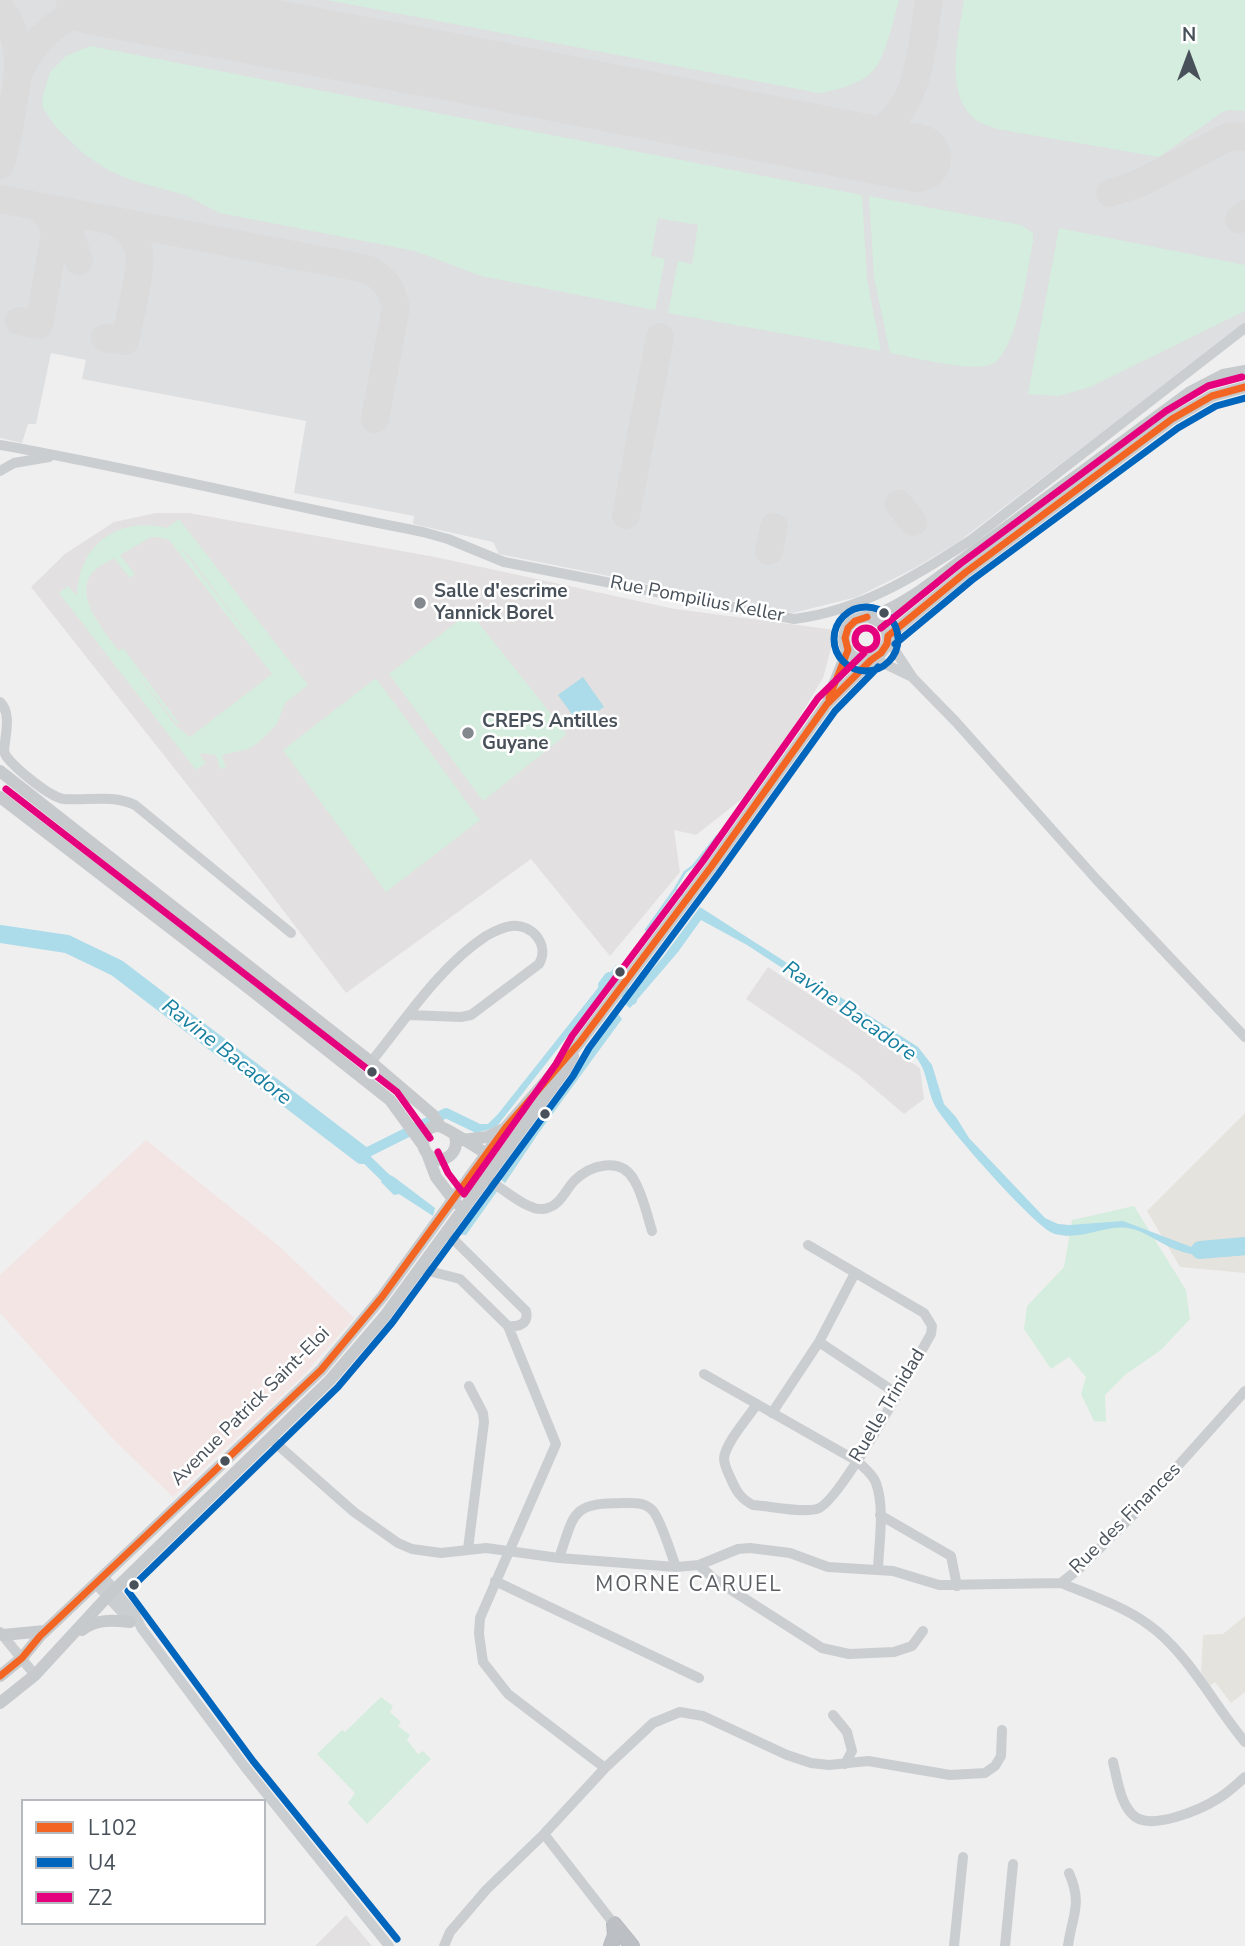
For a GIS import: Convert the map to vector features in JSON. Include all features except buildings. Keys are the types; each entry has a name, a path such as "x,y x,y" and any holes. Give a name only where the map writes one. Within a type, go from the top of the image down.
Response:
{"highway":[{"path":"611,1946 615,1935 614,1924"},
{"path":"614,1924 632,1946"}],"main road":[{"path":"1245,370 1223,375 1190,392 920,591 870,617 857,619 849,626 844,641 848,650 861,660 873,659 885,650 888,638 967,572 1172,419 1212,396 1245,387"},
{"path":"870,617 881,623 888,638"},
{"name":"Avenue Patrick Saint-Eloi","path":"827,704 848,650"},
{"name":"Avenue Patrick Saint-Eloi","path":"0,1676 22,1658 45,1631 321,1370 382,1297 506,1127 580,1042 827,704 873,659"},
{"path":"0,771 371,1062 458,1138 486,1153 491,1159 490,1178"},
{"path":"0,797 390,1100 417,1136 428,1156 436,1177 441,1217"},
{"name":"Avenue Patrick Saint-Eloi","path":"0,1703 35,1675 111,1593 330,1380 426,1270 447,1233 490,1178 565,1070 580,1042"},
{"path":"417,1136 437,1121"},
{"path":"458,1138 487,1137 506,1127"},
{"path":"428,1156 436,1160 449,1157 458,1138"},
{"path":"436,1177 464,1210"},
{"path":"59,1647 91,1623 111,1620 130,1622"},
{"path":"1,1633 45,1631"}],"street":[{"name":"Rue Pompilius Keller","path":"0,445 74,458 423,532 448,539 504,562 794,619 847,608 932,566 971,540 1245,328"},
{"name":"Rue Pompilius Keller","path":"0,471 14,463 31,459 74,458"},
{"path":"888,638 913,678 956,722 1096,879 1245,1037"},
{"path":"873,659 913,678"},
{"path":"0,702 7,714 4,751 6,756 52,795 64,799 114,798 135,805 291,933"},
{"path":"371,1062 409,1014 446,968 487,936 509,926 519,926 537,936 542,944 543,953 539,964 471,1015 461,1017 409,1014"},
{"path":"490,1178 535,1209 545,1209 556,1205 575,1180 592,1168 605,1164 615,1165 633,1178 652,1231"},
{"path":"447,1233 461,1250 526,1311 523,1324 508,1326"},
{"name":"Ruelle Trinidad","path":"757,1404 725,1456 724,1461 734,1487 743,1500 752,1504 817,1509 826,1504 857,1461 931,1334 932,1326 924,1313 808,1245"},
{"path":"426,1270 460,1279 508,1326 556,1444 480,1618 483,1662 508,1694 605,1768"},
{"path":"772,1413 819,1342 855,1273"},
{"path":"819,1342 896,1393"},
{"path":"704,1374 857,1461 870,1472 876,1483 880,1515 878,1569"},
{"path":"468,1549 484,1422 483,1413 469,1386"},
{"name":"Rue des Finances","path":"271,1439 354,1512 398,1543 412,1549 442,1553 468,1549 510,1550 559,1558 676,1567 699,1564 738,1549 750,1548 790,1553 828,1567 899,1572 939,1585 1061,1583 1080,1568 1142,1506 1245,1391"},
{"path":"559,1558 573,1517 584,1506 600,1503 641,1503 654,1512 676,1567"},
{"path":"880,1515 951,1556 957,1586"},
{"path":"699,1564 714,1579 822,1648 849,1654 894,1652 912,1646 923,1631"},
{"path":"99,1580 135,1615 142,1629 245,1767 389,1946"},
{"path":"495,1581 699,1678"},
{"path":"1061,1583 1137,1618 1157,1632 1180,1656 1245,1741"},
{"path":"111,1593 130,1622 142,1629"},
{"path":"1,1633 35,1675"},
{"path":"444,1946 450,1932 487,1889 544,1835 605,1768 653,1723 680,1712 703,1716 787,1755 811,1763 845,1765 869,1761 950,1775 985,1773 995,1766 1001,1756 1002,1730"},
{"path":"833,1715 847,1732 852,1751 845,1765"},
{"path":"1113,1762 1124,1800 1132,1814 1139,1820 1155,1823 1219,1798 1245,1777"},
{"path":"544,1835 568,1862 614,1924"},
{"path":"954,1946 963,1857"},
{"path":"1005,1946 1013,1864"},
{"path":"1068,1946 1077,1908 1076,1889 1069,1873"}],"shaded area":[{"path":"0,0 1245,0 1245,323 957,543 857,597 793,613 499,554 493,542 413,524 414,516 294,493 306,421 82,379 86,360 51,353 36,424 28,424 22,443 0,438"},
{"name":"CREPS Antilles Guyane","path":"156,513 189,513 435,557 675,609 836,630 823,678 757,787 696,835 674,830 680,872 610,956 531,859 346,993 204,806 31,587 65,554 114,522"},
{"path":"768,967 920,1068 924,1099 904,1114 857,1074 746,999"},
{"path":"1245,1113 1245,1273 1180,1267 1147,1211"},
{"path":"146,1140 279,1246 354,1318 302,1377 173,1497 114,1440 0,1313 0,1275"},
{"path":"1245,1616 1245,1692 1231,1703 1215,1682 1210,1686 1201,1672 1203,1635 1223,1634"},
{"path":"346,1915 372,1946 315,1946"}],"green space":[{"path":"327,0 899,0 885,49 871,73 860,81 819,93"},
{"path":"964,0 1245,0 1245,111 1228,110 1221,113 1159,157 997,129 983,124 966,109 956,80 957,46"},
{"path":"90,46 862,195 867,279 881,351 668,313 678,261 692,264 698,225 658,218 651,256 665,259 655,310 481,276 415,251 220,213 185,195 131,180 108,170 84,154 55,126 43,108 42,99 50,72 66,56"},
{"path":"869,196 1021,225 1033,233 1015,327 1001,356 992,364 958,366 890,353 874,277"},
{"path":"1059,228 1245,265 1245,311 1090,387 1059,396 1028,394"},
{"path":"179,519 308,685 285,703 277,724 258,743 248,749 222,755 226,767 220,769 216,755 199,753 206,763 196,770 59,593 68,586 77,596 79,578 85,562 104,538 132,526 167,528","holes":["151,537 169,540 272,674 190,737 176,726 128,662 177,724 179,723 123,648 119,651 106,634 88,601 88,579 95,570 114,558 130,578 135,574 120,555","180,547 190,557 270,664"]},
{"path":"470,612 567,734 483,801 389,674"},
{"path":"376,678 480,820 386,892 283,750"},
{"path":"1134,1206 1186,1290 1190,1319 1161,1350 1125,1375 1105,1395 1106,1422 1094,1421 1081,1394 1086,1377 1069,1357 1051,1369 1024,1329 1027,1306 1064,1267 1072,1220"},
{"path":"381,1697 393,1706 390,1712 401,1722 398,1726 410,1735 407,1740 418,1754 423,1751 431,1759 367,1824 348,1803 355,1793 317,1754 342,1730 345,1732"}],"water":[{"path":"583,677 604,707 579,724 558,695"},
{"path":"700,907 918,1047 932,1065 944,1104 969,1138 1045,1218 1058,1224 1070,1225 1123,1221 1194,1248 1245,1246 1245,1255 1194,1255 1128,1228 1065,1236 1045,1228 992,1176 943,1117 932,1099 921,1065 912,1053 747,945 701,920 678,952 630,1008 625,1001 663,957"},
{"path":"616,965 617,973 497,1126 480,1131 464,1125 468,1119 478,1124 488,1124 498,1114"},
{"path":"619,1015 622,1019 505,1183 499,1178 611,1022 611,1016"},
{"path":"388,1174 435,1208 433,1216 399,1194 394,1195 381,1182"},
{"path":"492,1186 498,1190 466,1235 454,1234 459,1227 463,1227"}],"waterway":[{"path":"675,889 685,872 717,836"},
{"path":"646,930 675,889 683,895"},
{"name":"Ravine Bacadore","path":"0,934 67,944 117,968 362,1155"},
{"path":"603,985 609,977 632,1000"},
{"path":"394,1186 362,1155 446,1113 477,1128"},
{"name":"Ravine Bacadore","path":"1200,1250 1245,1246"}],"taxiway":[{"path":"19,73 33,47 43,36 78,13 115,6 145,6 167,0"},
{"path":"222,0 243,21 267,33"},
{"path":"829,141 867,136 885,127 898,113 915,78 929,0"},
{"path":"0,8 13,33 18,58 15,98 0,165"},
{"path":"1110,193 1140,183 1230,136 1245,137"},
{"path":"0,199 372,271 391,291 396,308 375,419"},
{"path":"19,321 39,325 55,234 51,219 37,206"},
{"path":"1239,219 1245,214"},
{"path":"105,338 125,341 139,271 138,247 133,237 112,220"},
{"path":"68,228 79,261"},
{"path":"626,515 660,337"},
{"path":"899,504 913,522"},
{"path":"769,551 774,527"}],"runway":[{"path":"90,0 473,71 917,158"}],"transit line":[{"name":"Z2","path":"881,628 960,564 1166,411 1208,386 1242,377"},
{"name":"L102","path":"0,1676 22,1658 40,1636 321,1370 382,1297 506,1127 580,1042 711,867 827,704 881,653 887,644 888,636 966,572 1172,419 1212,396 1245,387"},
{"name":"U4","path":"895,644 972,580 1178,428 1216,406 1245,398"},
{"name":"U4","path":"860,607 872,607 889,616 896,627 898,639 896,651 889,662 872,671 860,671 848,666 839,657 834,645 834,633 839,621 848,612 860,607"},
{"name":"L102","path":"829,698 848,650 845,638 848,628 855,621 867,617"},
{"name":"Z2","path":"866,628 874,631 877,639 874,647 866,650 858,647 855,639 858,631 866,628"},
{"name":"Z2","path":"438,1152 448,1173 464,1194 556,1064 572,1036 703,861 818,698 864,653"},
{"name":"U4","path":"397,1939 253,1761 128,1591 338,1387 392,1323 835,711 878,667"},
{"name":"Z2","path":"6,789 397,1092 430,1138"}],"place":[{"name":"Salle d'escrime Yannick Borel","path":"420,603"},
{"name":"CREPS Antilles Guyane","path":"468,733"}],"district":[{"name":"MORNE CARUEL","path":"689,1586"}]}
